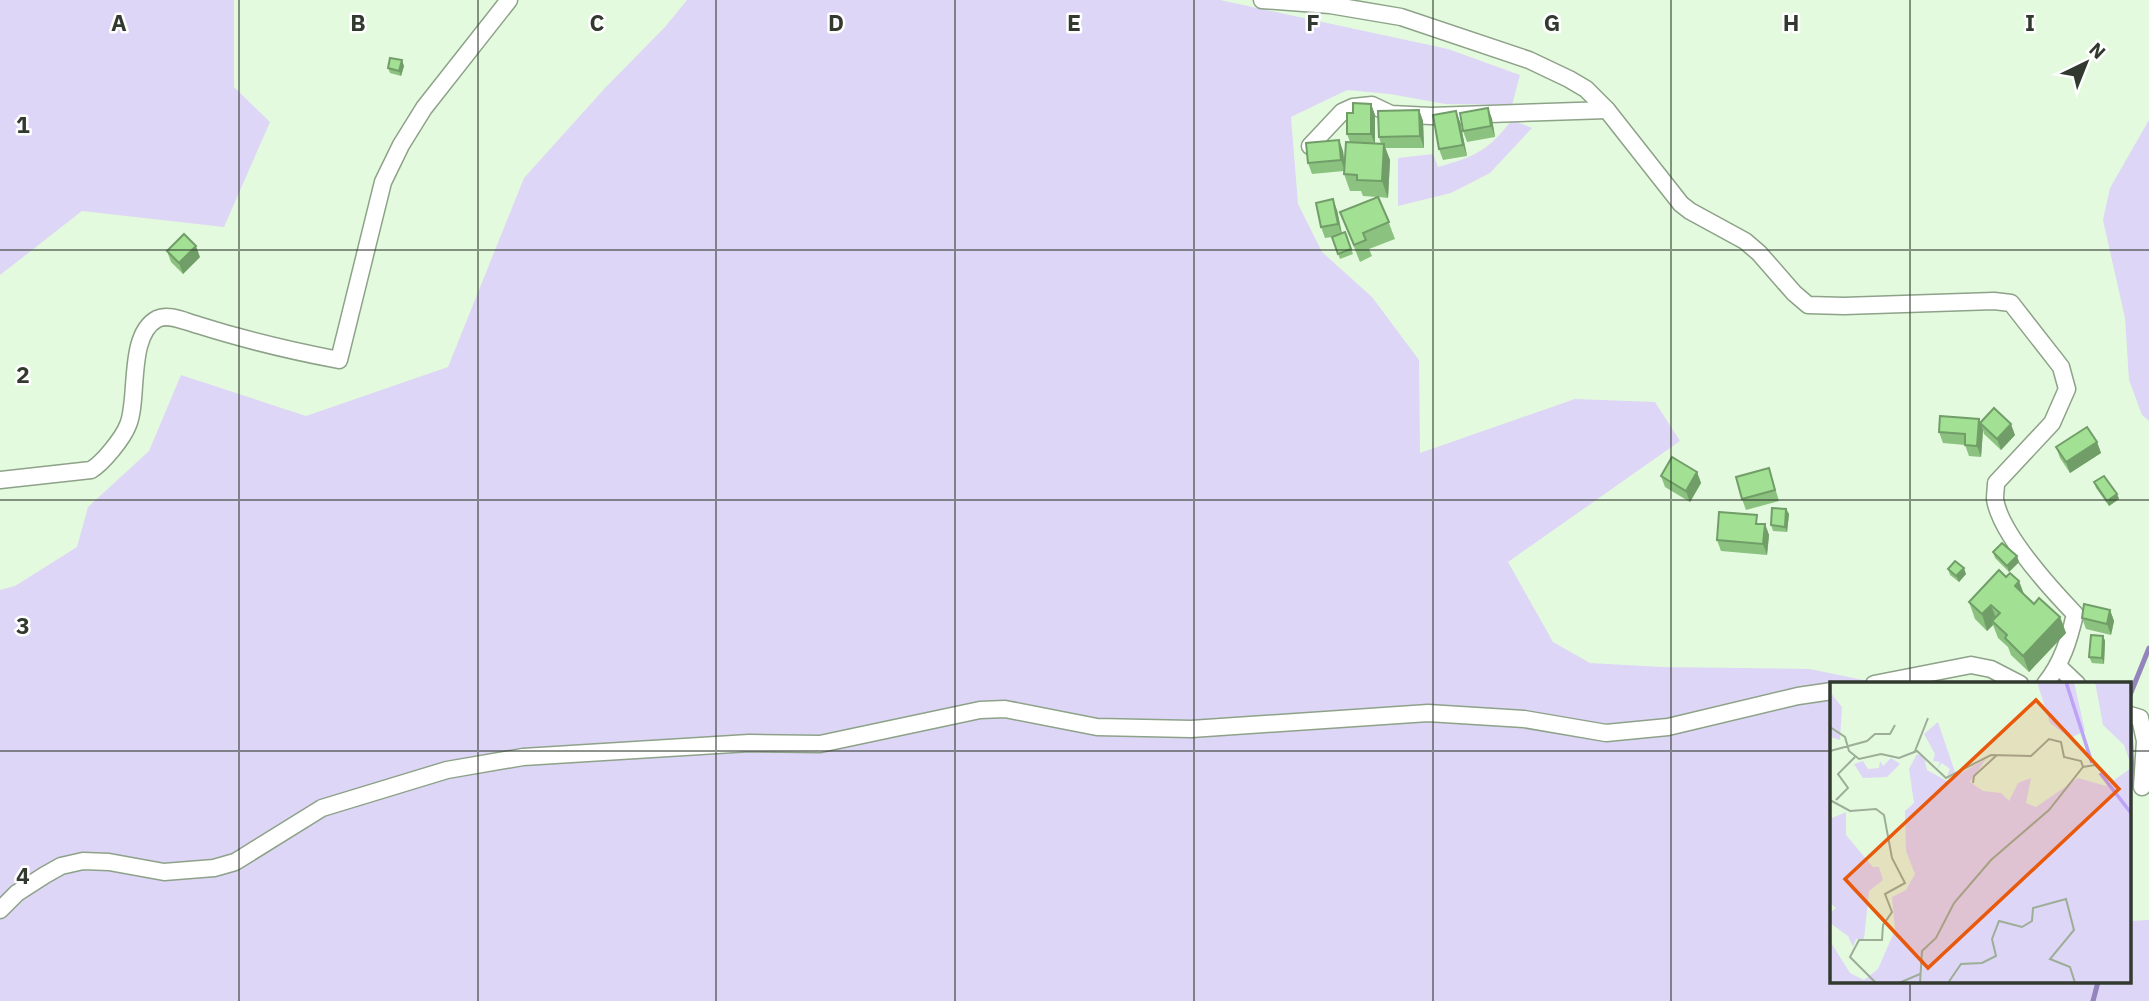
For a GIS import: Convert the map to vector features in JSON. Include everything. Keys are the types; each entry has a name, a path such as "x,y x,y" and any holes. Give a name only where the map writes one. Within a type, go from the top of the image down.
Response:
{"street":[{"path":"0,480 91,470 101,465 128,425 137,358 143,335 159,318 178,319 233,336 339,360 383,182 401,145 424,108 509,0"},
{"path":"1262,0 1330,5 1401,17 1529,60 1586,89 1681,204 1745,241 1794,293 1808,304 1844,306 1994,301 2011,303 2061,368 2067,389 2052,423 1996,483 1995,500 2008,530 2052,590 2075,614 2058,666 2046,682"},
{"path":"1310,146 1342,112 1353,107 1372,105 1391,114 1431,116 1606,110"},
{"path":"1884,682 1971,665 1991,668 2016,682"},
{"path":"2058,666 2076,682"},
{"path":"0,910 17,893 61,866 83,861 109,862 164,872 214,868 236,862 322,808 447,770 523,757 749,743 820,744 980,710 1005,709 1097,727 1191,729 1428,713 1524,719 1606,733 1668,727 1798,696 1830,691"},
{"path":"2132,716 2140,718 2145,741 2142,787"}],"shaded area":[{"path":"0,0 234,0 234,87 270,122 224,227 82,211 0,275"},
{"path":"687,0 1220,0 1448,49 1520,75 1512,105 1445,104 1390,94 1347,90 1291,117 1298,204 1322,252 1372,297 1419,360 1420,453 1575,399 1655,402 1680,441 1508,562 1553,642 1590,663 1810,669 1872,682 1830,682 1830,984 2132,984 2132,921 2149,920 2149,1001 0,1001 0,590 15,586 77,547 88,507 149,451 181,375 306,416 448,367 524,178 605,88 665,27"},
{"path":"1512,120 1532,128 1490,173 1451,193 1398,206 1398,158 1433,154 1438,167 1451,163 1488,146"},
{"path":"2149,120 2149,421 2142,415 2129,380 2125,318 2103,220 2110,188"}],"building":[{"path":"390,58 402,60 399,71 388,68"},
{"path":"1353,103 1371,104 1371,134 1347,134 1347,113 1353,113"},
{"path":"1488,108 1491,126 1463,131 1460,113"},
{"path":"1419,110 1420,136 1379,137 1378,111"},
{"path":"1456,111 1463,145 1439,149 1433,115"},
{"path":"1339,140 1341,160 1308,163 1306,143"},
{"path":"1346,142 1384,144 1382,181 1357,180 1357,175 1344,174"},
{"path":"1378,197 1389,222 1363,233 1366,240 1354,245 1340,212"},
{"path":"1333,199 1338,224 1321,227 1316,203"},
{"path":"1345,232 1351,249 1338,254 1332,237"},
{"path":"184,234 196,246 179,263 167,251"},
{"path":"1994,408 2011,424 1997,439 1980,423"},
{"path":"1940,416 1979,419 1977,446 1965,445 1965,434 1939,432"},
{"path":"2087,427 2097,442 2066,462 2056,447"},
{"path":"1672,457 1697,472 1686,491 1661,476"},
{"path":"1769,468 1775,490 1742,499 1736,477"},
{"path":"2104,476 2117,494 2107,501 2094,482"},
{"path":"1772,508 1786,509 1785,527 1771,525"},
{"path":"1719,512 1757,515 1756,524 1765,524 1763,544 1717,540"},
{"path":"2002,543 2017,556 2007,566 1993,552"},
{"path":"1955,561 1964,568 1956,576 1948,569"},
{"path":"1999,570 2006,577 2010,573 2019,581 2015,586 2034,604 2039,598 2060,617 2023,656 1992,621 2000,613 1991,605 1982,614 1969,602"},
{"path":"2084,604 2110,610 2107,624 2082,618"},
{"path":"2091,635 2103,636 2102,658 2089,657"}],"waterway":[{"path":"2132,690 2149,648"},
{"path":"2093,1001 2097,984"}]}
